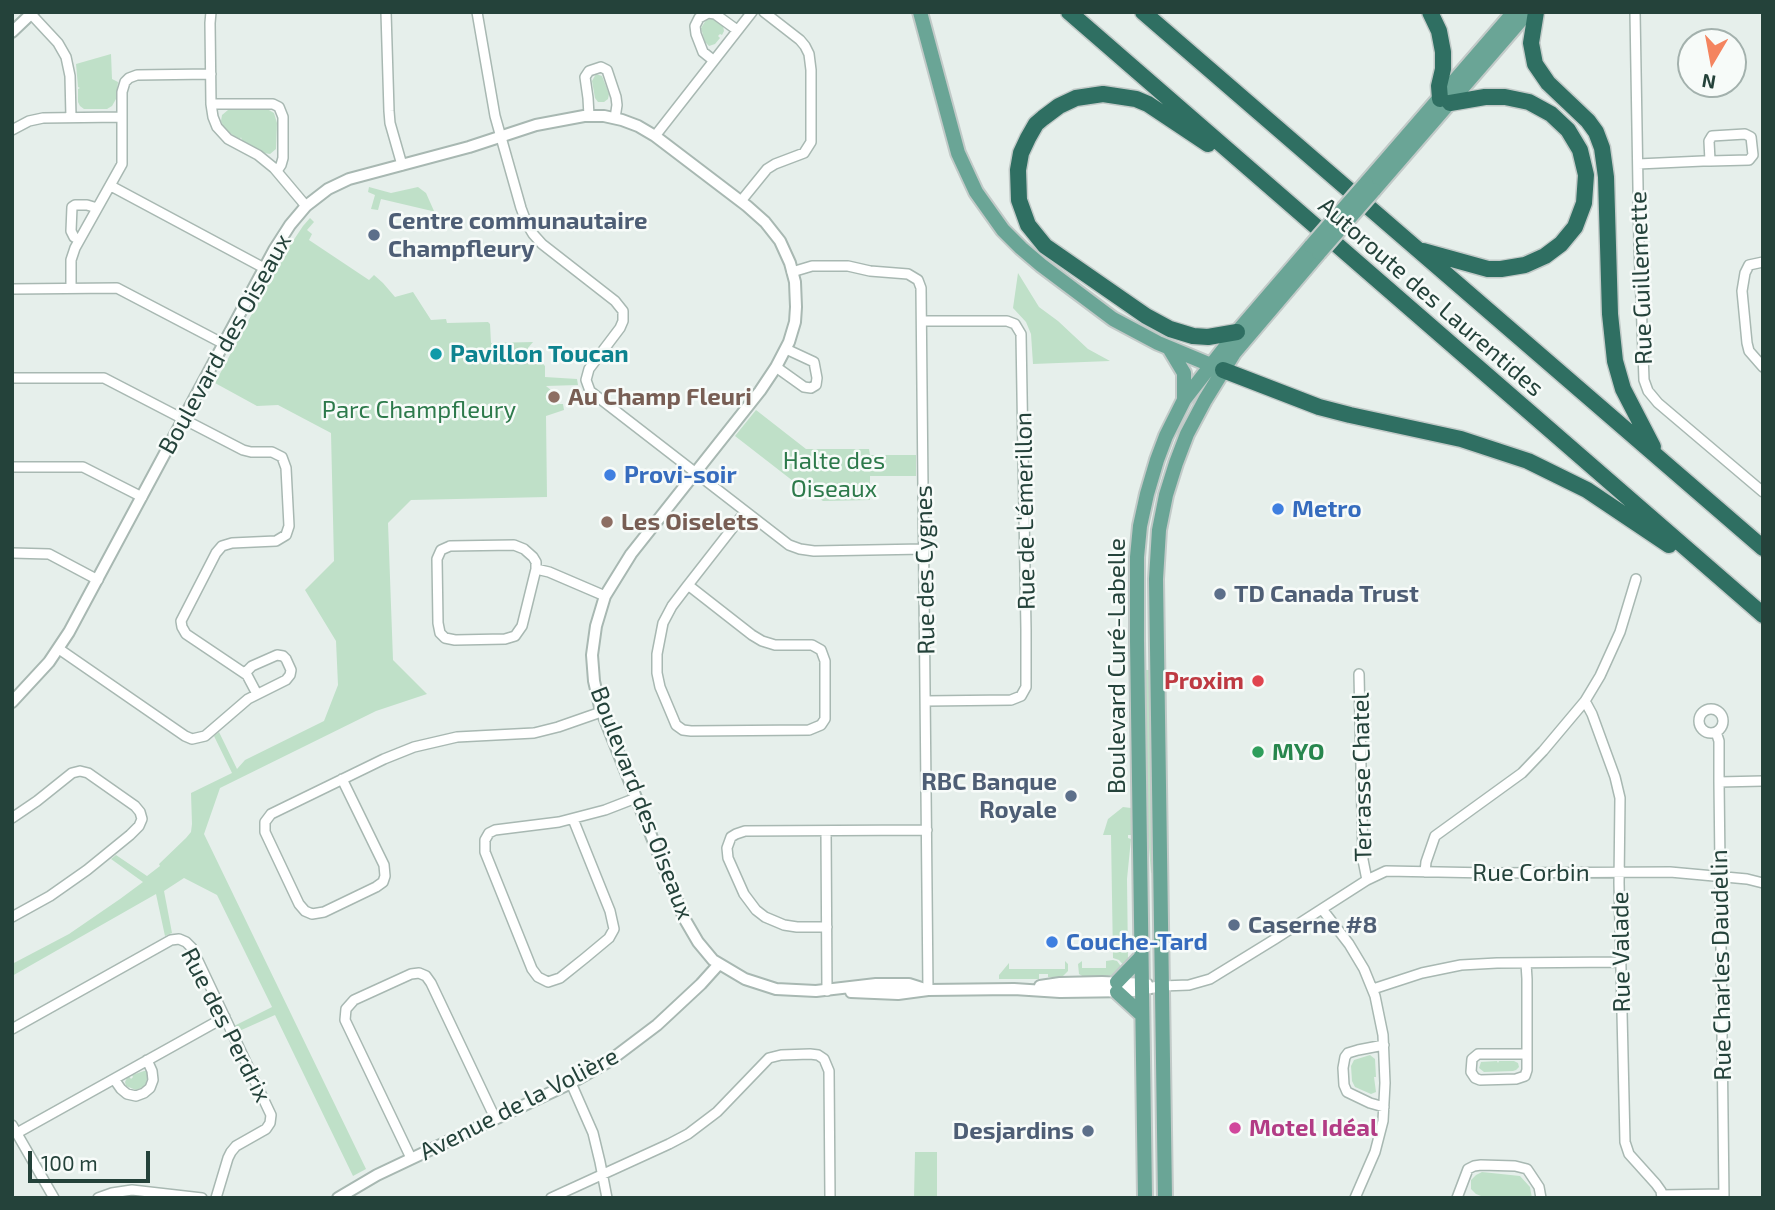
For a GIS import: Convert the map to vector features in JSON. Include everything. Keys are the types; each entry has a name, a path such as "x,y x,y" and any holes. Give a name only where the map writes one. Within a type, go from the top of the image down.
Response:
{"highway":[{"name":"Autoroute des Laurentides","path":"1069,12 1763,615"},
{"path":"1417,249 1488,269 1525,265 1545,257 1566,239 1578,221 1584,203 1586,175 1580,150 1567,130 1551,114 1529,102 1505,97 1445,101 1443,52 1439,31 1430,12"},
{"path":"1536,12 1531,43 1535,64 1548,83 1588,121 1602,148 1606,177 1610,314 1615,361 1623,389 1659,459"},
{"name":"Autoroute des Laurentides","path":"1144,13 1763,548"},
{"path":"1237,332 1201,337 1170,329 1140,312 1051,251 1033,232 1021,209 1017,190 1019,161 1036,124 1050,112 1067,101 1095,94 1110,94 1148,104 1267,185"},
{"path":"1217,367 1319,407 1476,443 1541,466 1599,498 1721,579"}],"main road":[{"path":"920,12 958,153 971,183 992,216 1021,248 1077,294 1113,319 1169,348 1217,367"},
{"name":"Boulevard Curé-Labelle","path":"1445,101 1514,12"},
{"name":"Boulevard Curé-Labelle","path":"1145,1198 1137,550 1152,476 1166,436 1184,400 1241,345 1315,250 1370,186 1445,101 1530,12"},
{"name":"Boulevard Curé-Labelle","path":"1165,1198 1156,589 1158,538 1166,495 1182,447 1217,367 1237,332 1315,250"},
{"path":"1169,348 1184,373 1184,400"},
{"path":"1142,957 1117,987 1142,1015"}],"street":[{"path":"211,12 211,104 215,122 224,136 258,155 277,171 306,206"},
{"path":"386,12 388,111 402,165"},
{"path":"477,12 495,116 521,208 533,234 549,251 619,305 623,311 620,328 589,369 586,380 589,389 783,542 803,550 924,549"},
{"path":"655,136 752,12"},
{"path":"741,201 771,166 801,155 811,142 809,54 800,40 764,12"},
{"name":"Rue Guillemette","path":"1635,12 1644,380 1656,400 1763,492"},
{"path":"12,32 32,13 58,43 66,57 70,76 71,117"},
{"path":"713,60 702,49 696,34 695,26 699,18 708,13 715,14 737,30"},
{"path":"589,116 585,77 589,71 601,67 607,70 616,97 615,118"},
{"path":"71,288 71,260 79,240 122,162 122,89 126,79 141,75 211,74"},
{"path":"211,104 269,104 279,107 283,113 283,158 277,171"},
{"name":"Boulevard des Oiseaux","path":"12,702 59,649 264,268 306,206 328,189 344,181 545,123 589,116 615,118 655,136 762,218 787,256 796,289 793,332 776,367 631,554 605,596 596,626 592,655 601,712 670,885 698,943 719,964 745,979 770,988 795,991 910,994 928,990 1024,989 1060,983 1117,987 1162,986"},
{"path":"12,130 38,119 122,117"},
{"path":"1638,164 1710,161 1750,159 1753,155 1751,137 1745,134 1712,136 1709,141 1710,161"},
{"path":"111,186 264,268"},
{"path":"79,240 71,231 72,207 87,205 97,208"},
{"path":"1763,262 1749,265 1742,291 1749,351 1763,367"},
{"name":"Rue des Cygnes","path":"792,272 811,266 843,265 911,275 918,280 921,288 928,990"},
{"path":"12,289 120,289 224,344"},
{"name":"Rue de L'émerillon","path":"922,321 1007,321 1017,326 1021,334 1026,656 1026,687 1023,694 1016,699 926,701"},
{"path":"776,367 806,388 816,385 814,362 786,349"},
{"path":"12,378 104,377 245,451 272,452 282,457 286,465 289,529 285,536 276,541 232,543 222,547 216,553 181,621 186,634 245,673 257,694"},
{"path":"12,467 83,467 142,497"},
{"path":"688,585 761,641 775,645 812,645 821,650 825,661 825,719 821,725 809,730 691,732 676,725 660,687 657,654 663,623 672,606 688,585 745,512"},
{"path":"457,546 518,546 533,556 536,569 522,626 515,636 505,639 450,639 440,633 437,563 441,550 457,546"},
{"path":"12,553 49,554 98,580"},
{"path":"536,569 605,596"},
{"path":"1425,872 1435,836 1522,774 1585,701 1617,639 1636,579"},
{"path":"59,649 190,739 205,736 243,702 288,679 291,670 286,659 275,655 252,666 245,673"},
{"name":"Terrasse Chatel","path":"1359,674 1363,860 1367,880"},
{"name":"Rue Valade","path":"1585,701 1618,786 1620,799 1625,1146 1656,1184 1662,1197"},
{"path":"342,779 384,865 385,877 376,887 324,912 313,914 305,911 299,904 265,832 267,817 273,813 342,779 394,754 423,744 457,737 534,733 601,712"},
{"name":"Rue Charles Daudelin","path":"1716,732 1719,741 1724,1196"},
{"path":"12,818 72,773 80,771 90,774 135,806 142,817 137,828 95,865 12,917"},
{"path":"1719,782 1763,781"},
{"path":"573,819 610,911 614,929 609,938 585,958 560,978 548,982 538,977 532,969 487,858 484,844 487,836 495,830 540,826 573,819 636,798"},
{"path":"827,927 789,926 760,914 744,894 729,862 727,851 730,840 742,832 927,830"},
{"path":"826,831 827,991"},
{"name":"Rue Corbin","path":"1162,986 1189,985 1210,979 1367,880 1387,871 1670,872 1763,883"},
{"path":"1322,909 1355,954 1373,989 1381,1018 1384,1045 1382,1123 1375,1152 1355,1198"},
{"name":"Rue des Perdrix","path":"12,1029 167,942 184,940 190,946 225,1017 271,1118 266,1129 236,1146 231,1152 216,1198"},
{"path":"1373,989 1454,966 1484,963 1621,962"},
{"path":"1527,963 1527,1054 1525,1076 1521,1079 1480,1080 1471,1072 1472,1059 1478,1054 1527,1054"},
{"name":"Avenue de la Volière","path":"338,1198 366,1180 571,1083 608,1062 649,1032 719,964"},
{"path":"411,1158 346,1022 346,1009 356,999 411,974 426,976 495,1118"},
{"path":"54,1198 15,1129 114,1079 225,1017"},
{"path":"1384,1045 1349,1053 1345,1057 1343,1068 1347,1091 1384,1107"},
{"path":"551,1198 661,1149 688,1134 717,1112 769,1058 814,1054 824,1059 829,1071 830,1198"},
{"path":"114,1079 127,1094 136,1096 144,1093 153,1080 147,1060"},
{"path":"571,1083 590,1126 607,1198"},
{"path":"1459,1197 1468,1170 1481,1165 1527,1169 1539,1187 1541,1198"},
{"path":"98,1198 132,1190 202,1198"},
{"path":"1662,1197 1724,1196"}],"green space":[{"path":"713,19 723,26 724,31 715,44 709,46 701,28 706,20"},
{"path":"111,54 112,79 118,82 116,99 107,109 84,109 78,102 80,88 76,64"},
{"path":"596,74 602,76 609,94 604,102 598,102 595,98 592,81"},
{"path":"267,109 274,113 277,123 276,149 270,154 242,141 241,137 240,140 234,136 224,128 221,121 222,115 228,110"},
{"path":"369,187 391,193 418,187 426,193 434,211 381,199 378,210 371,209 375,195 368,192"},
{"name":"Parc Champfleury","path":"310,218 314,222 307,230 312,234 309,240 369,280 374,275 395,297 413,292 431,320 446,319 447,323 488,322 491,343 533,342 528,348 545,366 545,377 577,379 578,385 546,386 551,390 551,404 563,404 564,410 546,416 547,497 411,500 388,523 393,660 427,694 376,711 220,788 204,834 366,1169 353,1176 275,1015 237,1032 234,1026 272,1007 217,895 184,878 164,891 172,933 165,936 156,894 12,976 12,964 69,934 143,882 111,859 116,855 147,876 186,838 191,832 192,824 191,793 232,773 214,736 219,732 237,769 245,760 324,721 338,685 336,641 305,590 334,561 331,433 278,405 257,406 215,383 283,256"},
{"path":"1018,273 1039,307 1088,349 1110,361 1033,364 1031,334 1026,322 1013,308"},
{"name":"Halte des Oiseaux","path":"756,410 806,449 869,449 870,455 916,455 916,476 870,476 870,500 823,501 735,436"},
{"path":"1145,670 1150,670 1151,873 1146,810"},
{"path":"1123,807 1131,808 1127,879 1128,959 1125,967 1113,958 1111,835 1103,835 1108,819"},
{"path":"1113,960 1123,969 1114,975 1084,977 1079,974 1078,964 1082,961 1082,968 1106,968 1106,961"},
{"path":"1065,961 1068,971 1062,977 1039,974 1039,979 999,979 999,975 1009,963 1009,969 1065,969"},
{"path":"1370,1055 1375,1059 1376,1077 1376,1092 1371,1094 1355,1087 1351,1066 1354,1060"},
{"path":"1514,1061 1519,1067 1513,1071 1484,1072 1479,1068 1481,1062"},
{"path":"144,1071 148,1076 145,1086 136,1090 126,1086 125,1082 129,1076 131,1079 132,1075"},
{"path":"915,1152 937,1152 937,1198 914,1198"},
{"path":"1482,1172 1520,1176 1530,1187 1532,1198 1486,1198 1476,1194 1471,1189 1471,1180"}],"place":[{"name":"Centre communautaire Champfleury","path":"374,235"},
{"name":"Pavillon Toucan","path":"436,354"},
{"name":"Au Champ Fleuri","path":"554,397"},
{"name":"Provi-soir","path":"610,475"},
{"name":"Metro","path":"1278,509"},
{"name":"Les Oiselets","path":"607,522"},
{"name":"TD Canada Trust","path":"1220,594"},
{"name":"Proxim","path":"1258,681"},
{"name":"MYO","path":"1258,752"},
{"name":"RBC Banque Royale","path":"1071,796"},
{"name":"Caserne #8","path":"1234,925"},
{"name":"Couche-Tard","path":"1052,942"},
{"name":"Motel Idéal","path":"1235,1128"},
{"name":"Desjardins","path":"1088,1131"}]}
